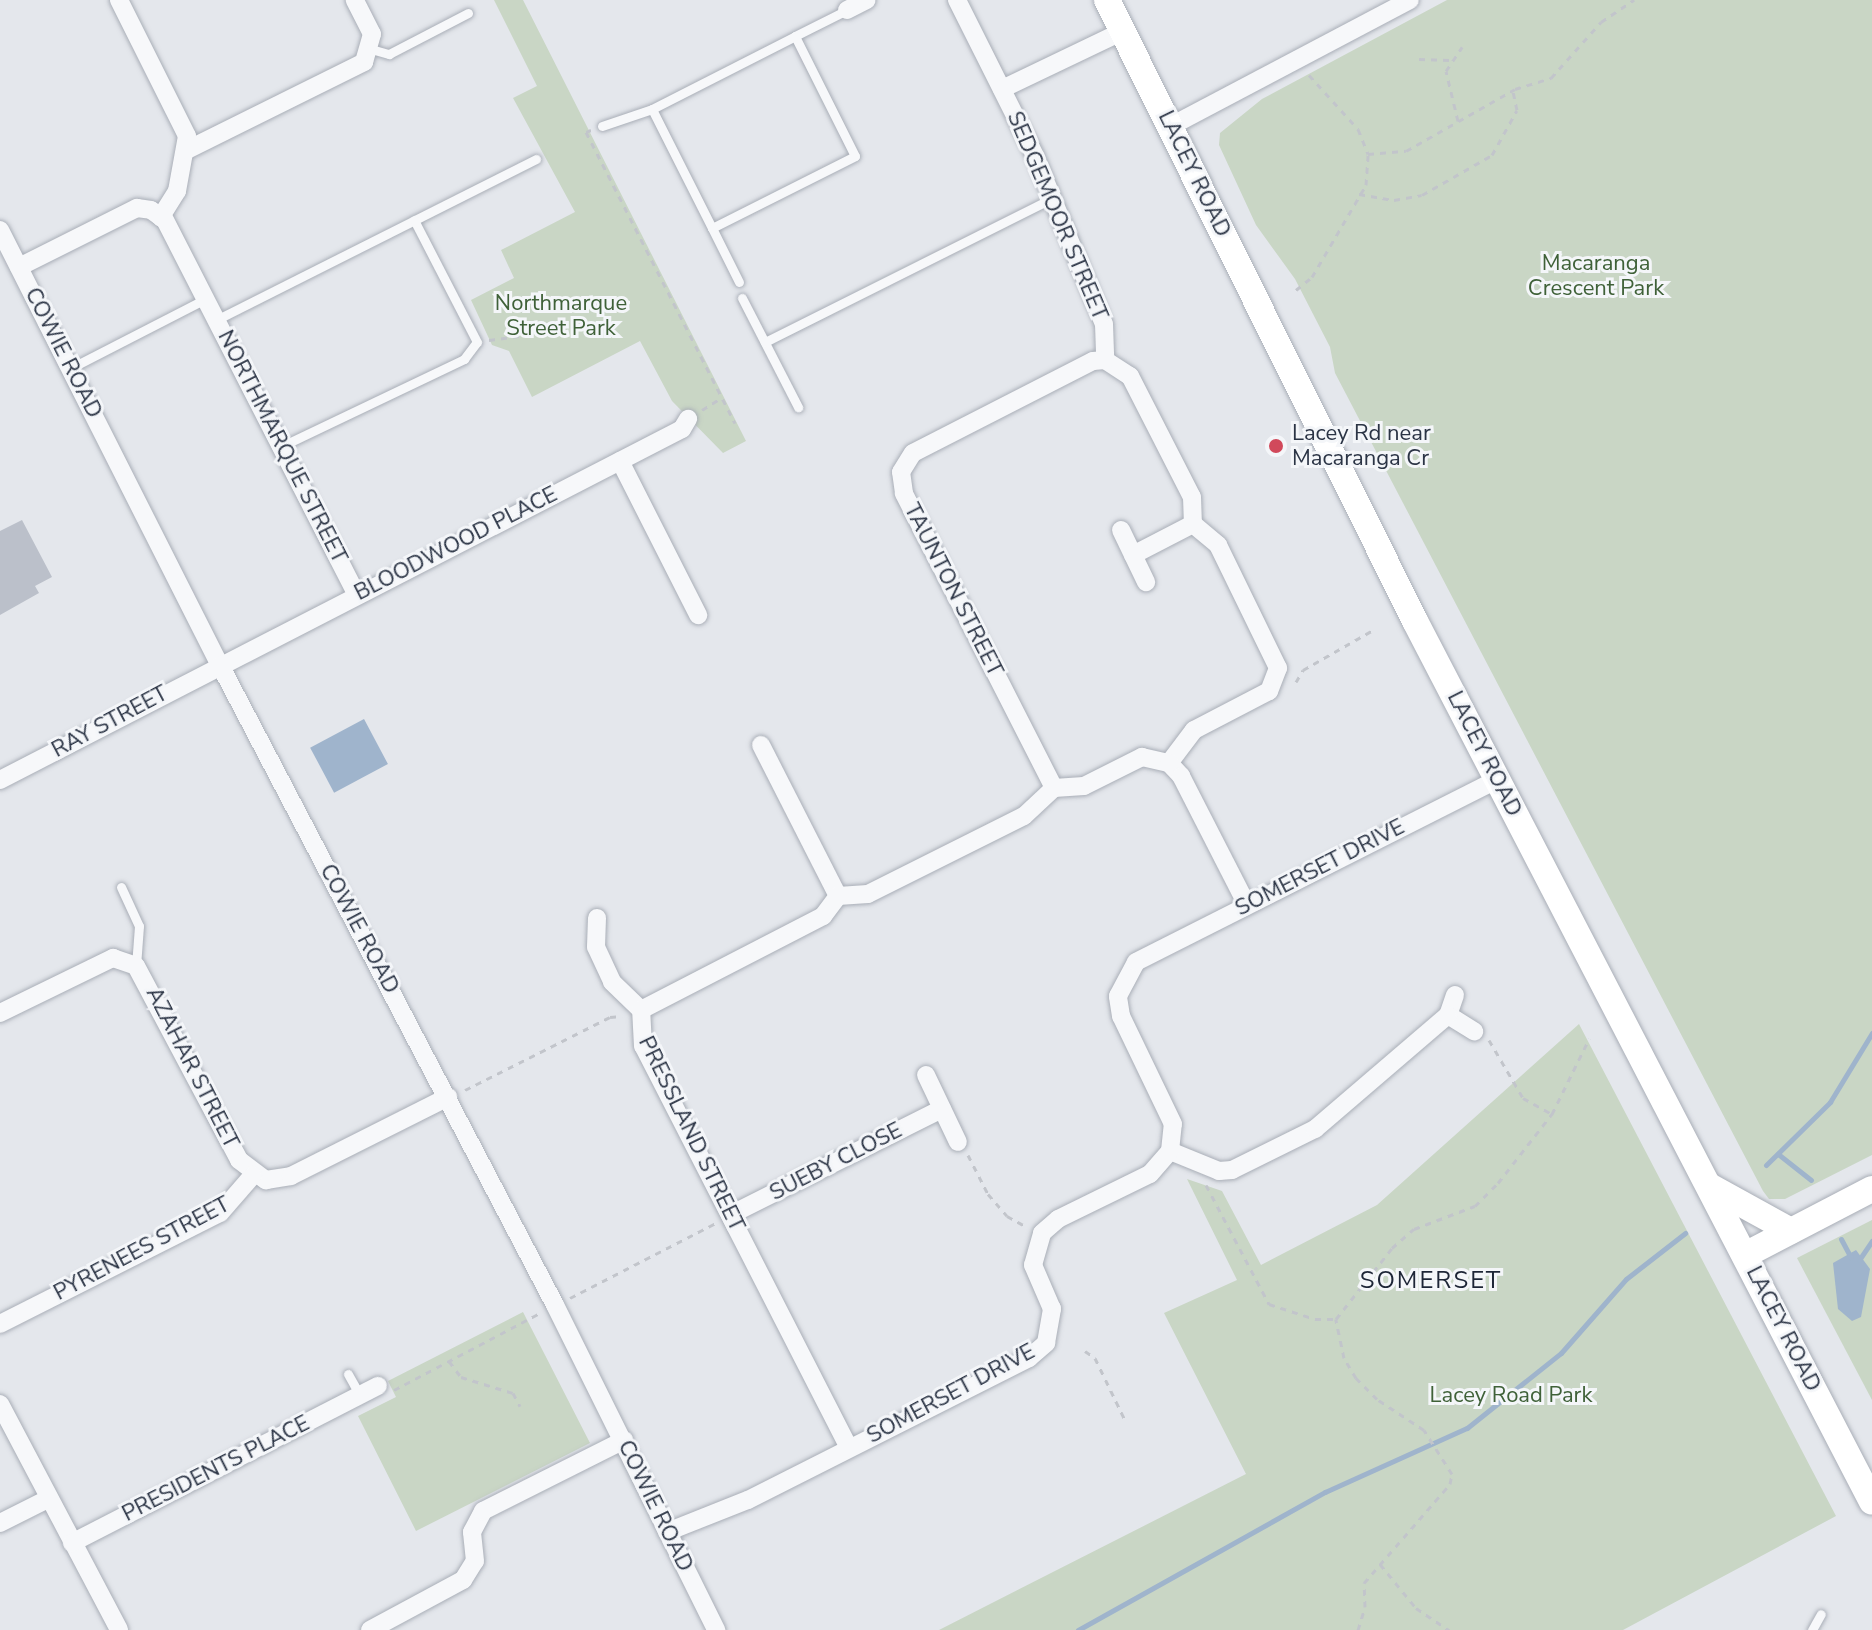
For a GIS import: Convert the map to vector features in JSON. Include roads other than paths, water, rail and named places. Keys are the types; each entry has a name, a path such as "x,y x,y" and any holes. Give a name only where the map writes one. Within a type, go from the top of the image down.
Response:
{"street":[{"path":"19,267 137,208 161,217 177,191 187,150 187,136 119,0"},
{"path":"187,150 364,62 371,49 372,34 355,0"},
{"path":"847,10 867,0"},
{"name":"SEDGEMOOR STREET","path":"957,0 1002,89 1104,324 1105,360"},
{"name":"LACEY ROAD","path":"1107,0 1496,780 1711,1187 1872,1502"},
{"path":"1171,126 1410,0"},
{"path":"1002,89 1123,31"},
{"name":"NORTHMARQUE STREET","path":"161,217 173,230 357,595"},
{"name":"COWIE ROAD","path":"0,230 220,665 456,1094 716,1630"},
{"path":"1105,360 1130,376 1192,497 1193,524 1218,545 1278,668 1269,691 1194,730 1169,763"},
{"name":"TAUNTON STREET","path":"1054,788 904,493 901,472 913,453 1093,361 1105,360"},
{"name":"BLOODWOOD PLACE","path":"220,665 682,429 688,419"},
{"path":"620,461 698,615"},
{"path":"1133,555 1193,524"},
{"path":"1121,530 1146,582"},
{"name":"RAY STREET","path":"0,780 220,665"},
{"path":"761,745 838,896 868,894 1024,816 1054,788 1084,786 1142,757 1169,763 1181,776 1247,905"},
{"name":"SOMERSET DRIVE","path":"667,1532 737,1505 1029,1358 1046,1343 1052,1309 1033,1265 1042,1233 1058,1219 1150,1174 1170,1151 1173,1124 1121,1016 1123,980 1136,962 1496,780"},
{"name":"PRESSLAND STREET","path":"838,896 823,916 641,1010 643,1046 849,1448"},
{"path":"597,918 596,947 612,982 641,1010"},
{"name":"AZAHAR STREET","path":"0,1013 113,958 136,966 236,1155 253,1175"},
{"path":"1170,1151 1219,1171 1232,1170 1315,1129 1448,1015 1455,995"},
{"path":"1448,1015 1474,1031"},
{"path":"926,1075 958,1142"},
{"path":"253,1175 284,1179 456,1094"},
{"name":"SUEBY CLOSE","path":"730,1215 942,1109"},
{"name":"PYRENEES STREET","path":"0,1324 220,1213 253,1175"},
{"path":"1711,1187 1791,1231"},
{"path":"1745,1255 1872,1189"},
{"name":"PRESIDENTS PLACE","path":"72,1543 378,1386"},
{"path":"0,1404 119,1630"},
{"path":"370,1630 463,1580 475,1561 472,1532 483,1511 624,1440"},
{"path":"0,1523 48,1499"}],"lane":[{"path":"602,126 652,109 847,10"},
{"path":"371,49 389,54 468,13"},
{"path":"712,228 855,156 795,36"},
{"path":"652,109 739,282"},
{"path":"218,319 536,159"},
{"path":"765,342 1051,199"},
{"path":"282,446 464,359 477,342 414,220"},
{"path":"71,368 207,298"},
{"path":"742,298 798,407"},
{"path":"121,887 139,926 136,966"},
{"path":"348,1374 360,1396"},
{"path":"1812,1630 1821,1614"}],"water":[{"path":"364,719 388,764 334,793 310,748"},
{"path":"1856,1250 1870,1269 1861,1317 1852,1321 1838,1309 1833,1263"}],"waterway":[{"path":"1766,1165 1830,1102 1872,1033"},
{"path":"1778,1154 1811,1180"},
{"path":"1078,1630 1325,1492 1467,1428 1561,1353 1626,1279 1685,1233"},
{"path":"1841,1239 1851,1258"},
{"path":"1859,1260 1872,1241"}],"place":[{"name":"Lacey Rd near Macaranga Cr","path":"1276,446"}],"district":[{"name":"SOMERSET","path":"1431,1281"}],"park label":[{"name":"Macaranga Crescent Park","path":"1596,276"},
{"name":"Northmarque Street Park","path":"561,316"},
{"name":"Lacey Road Park","path":"1511,1396"}]}
